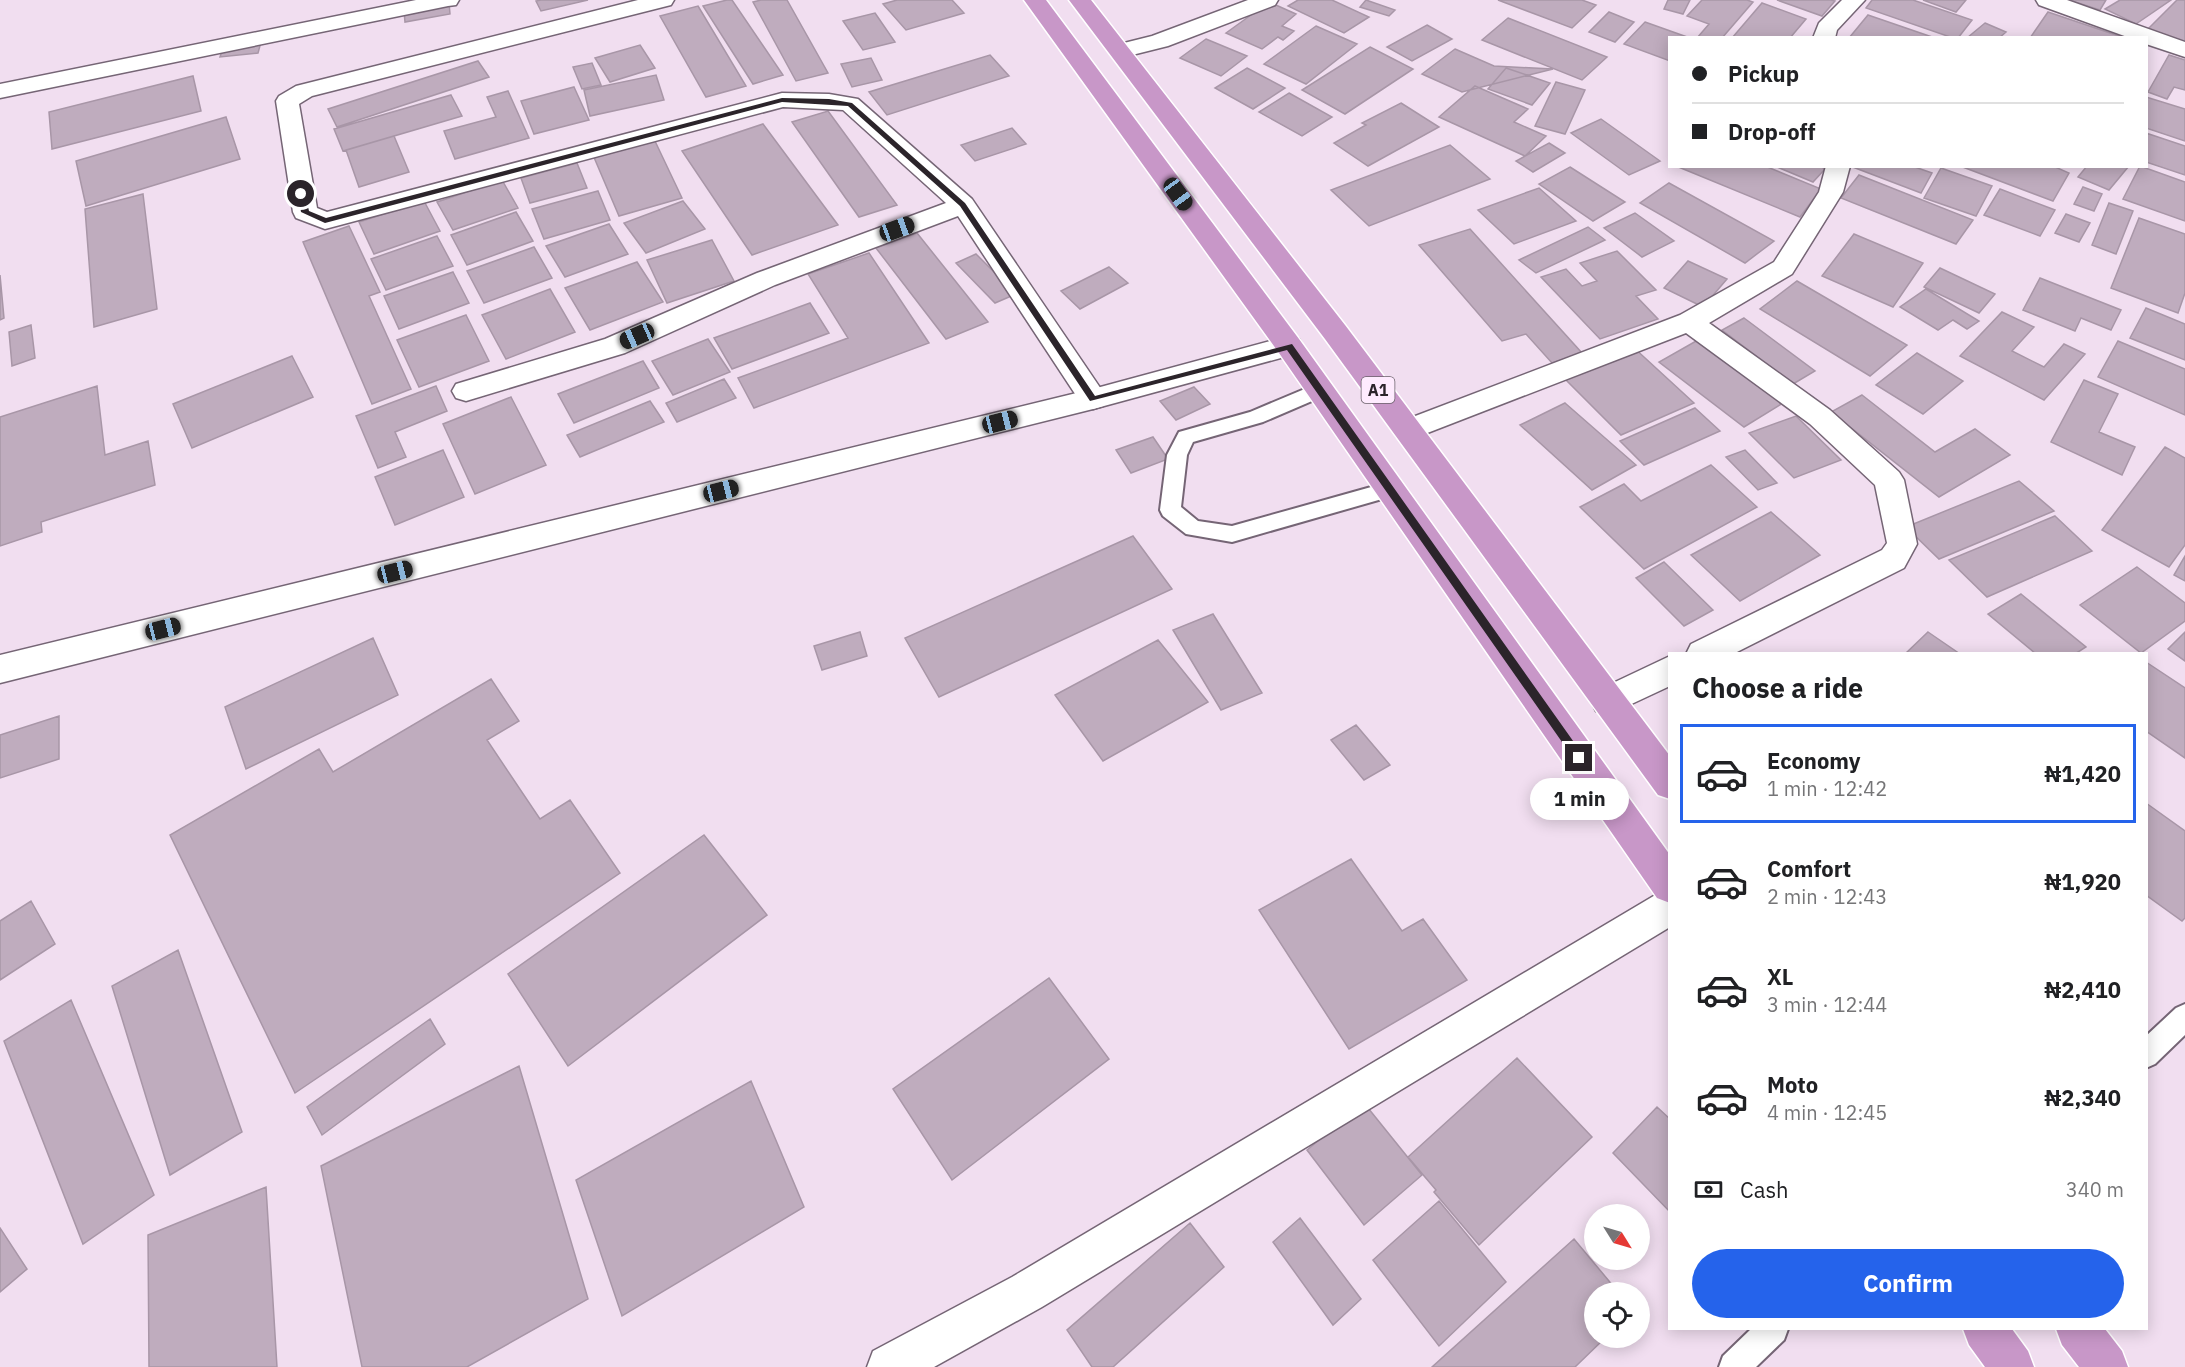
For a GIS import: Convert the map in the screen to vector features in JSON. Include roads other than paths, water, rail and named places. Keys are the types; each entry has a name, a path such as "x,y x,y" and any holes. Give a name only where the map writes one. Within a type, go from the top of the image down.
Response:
{"highway":[{"path":"1035,0 1289,346 1668,883"},
{"name":"A1","path":"1080,0 1335,332 1668,781"},
{"path":"1986,1330 2012,1367"},
{"path":"2079,1330 2106,1367"}],"street":[{"path":"0,91 448,0"},
{"path":"663,0 304,92 286,101 305,212 325,221 782,100 850,104 963,205 1093,399"},
{"path":"1120,51 1160,41 1267,0"},
{"path":"1825,36 1827,28 1854,0"},
{"path":"2047,0 2146,36"},
{"path":"2148,37 2185,50"},
{"path":"1407,430 1689,322 1783,268 1830,192 1837,168"},
{"path":"466,392 615,345 766,279 963,205"},
{"path":"1689,322 1820,417 1889,480 1902,544 1893,559 1706,652"},
{"path":"0,669 1093,399 1289,346"},
{"path":"1608,701 1668,671"},
{"path":"889,1367 1027,1292 1668,907"}],"lane":[{"path":"1319,390 1256,417 1186,437 1177,455 1170,510 1194,528 1232,534 1389,490"},
{"path":"2148,1053 2185,1017"},
{"path":"1734,1367 1772,1330"}]}
